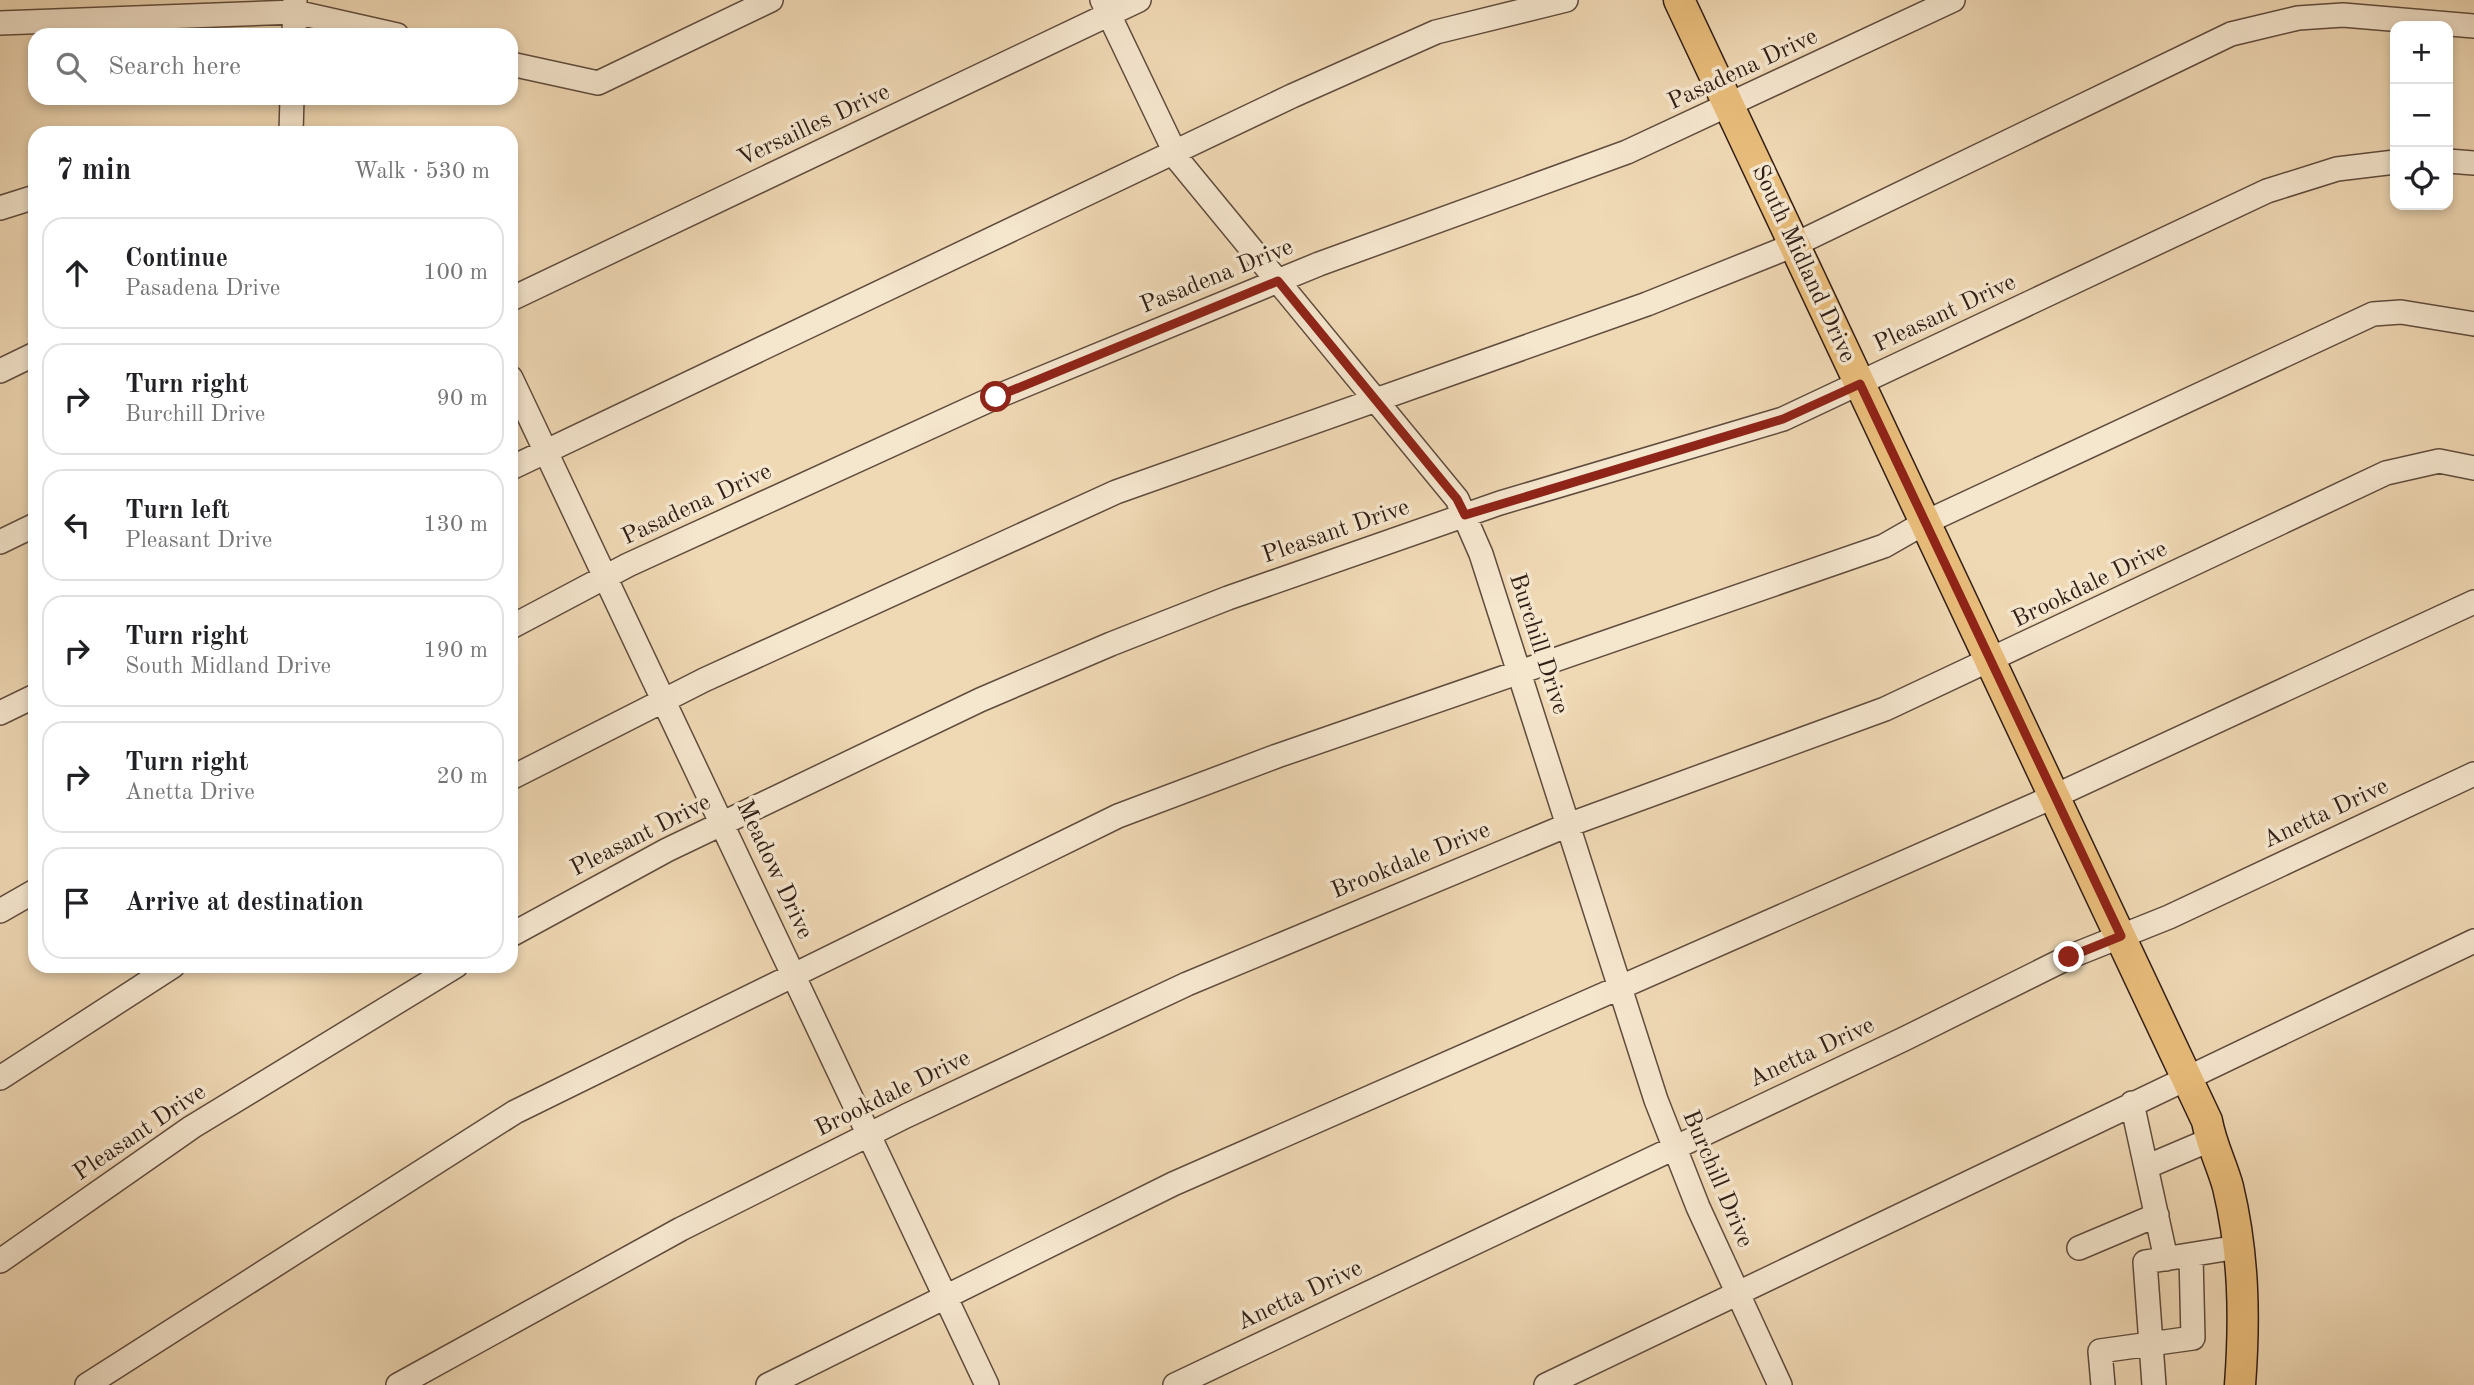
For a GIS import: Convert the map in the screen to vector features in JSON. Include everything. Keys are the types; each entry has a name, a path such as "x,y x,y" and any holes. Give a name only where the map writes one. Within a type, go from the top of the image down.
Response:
{"main road":[{"name":"South Midland Drive","path":"1679,0 2187,1077 2227,1185 2238,1247 2245,1308 2240,1385"}],"street":[{"path":"518,66 598,83 771,0"},
{"name":"Versailles Drive","path":"518,296 1106,7 1139,0"},
{"path":"518,464 1292,96 1436,32 1566,0"},
{"name":"Pasadena Drive","path":"518,623 605,578 961,412 1278,281 1627,152 1953,0"},
{"name":"Burchill Drive","path":"1106,7 1175,153 1457,499 1465,515 1481,554 1520,672 1674,1148 1780,1385"},
{"path":"518,774 663,699 1116,492 1377,402 1647,304 1794,245 2231,34 2298,18 2343,15 2474,26"},
{"path":"0,23 295,16 359,28"},
{"path":"291,126 292,105"},
{"path":"2453,161 2474,163"},
{"name":"Pleasant Drive","path":"518,931 723,823 980,700 1111,644 1228,598 1465,515 1783,419 2267,191 2337,169 2390,163"},
{"path":"0,208 28,199"},
{"path":"87,1385 515,1112 1118,816 1277,756 1884,546 1926,522 2373,314 2401,312 2474,324"},
{"path":"0,371 28,357"},
{"name":"Meadow Drive","path":"518,393 988,1385"},
{"name":"Brookdale Drive","path":"398,1385 681,1229 870,1134 1187,984 1568,825 1885,709 1992,661 2386,473 2439,461 2474,468"},
{"path":"0,542 28,528"},
{"path":"768,1385 1173,1184 2055,796 2474,602"},
{"path":"0,713 28,699"},
{"name":"Anetta Drive","path":"1175,1385 2069,957 2121,936 2474,774"},
{"path":"0,911 28,895"},
{"path":"1546,1385 2474,941"},
{"path":"0,1078 162,973"},
{"name":"Pleasant Drive","path":"0,1261 192,1127 445,973"},
{"path":"2132,1103 2166,1259"},
{"path":"2146,1167 2212,1139"},
{"path":"2079,1248 2157,1215"},
{"path":"2154,1385 2145,1262 2238,1247"},
{"path":"2102,1385 2100,1351 2193,1338 2191,1256"}],"route":[{"path":"996,397 1278,281 1457,499 1465,515 1783,419 1860,384 2121,936 2069,957"}]}
